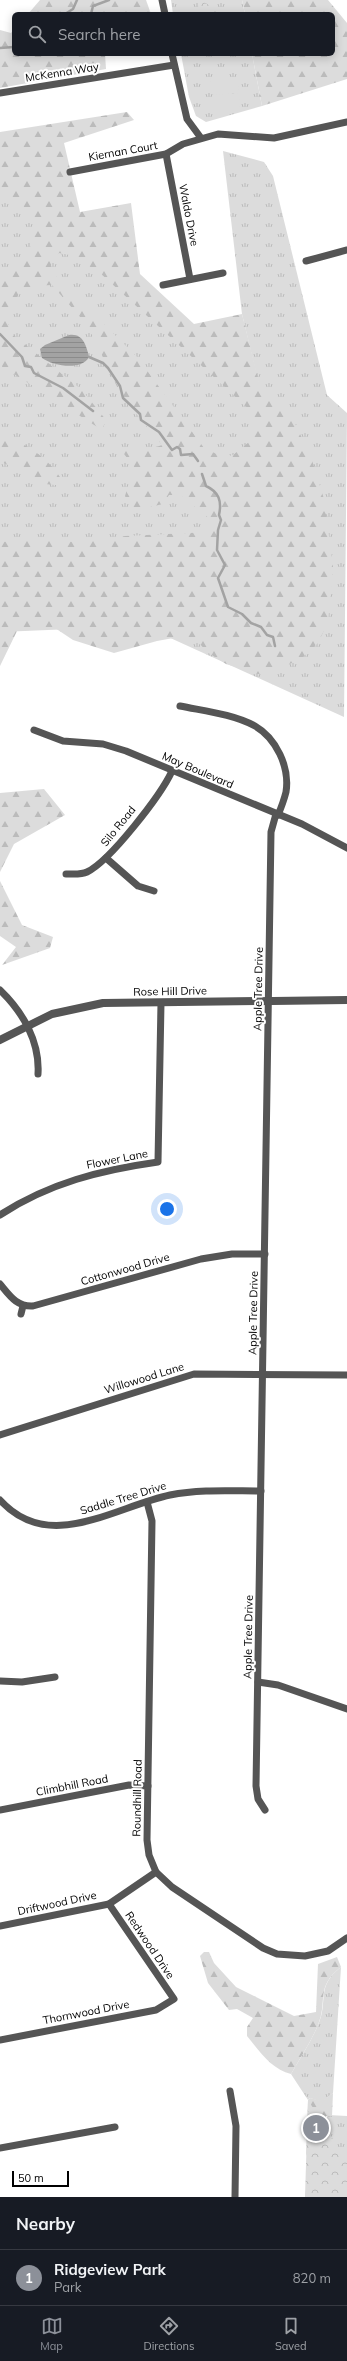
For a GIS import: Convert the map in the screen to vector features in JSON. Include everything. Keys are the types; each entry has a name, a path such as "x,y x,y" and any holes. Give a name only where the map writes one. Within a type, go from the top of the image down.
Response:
{"street":[{"path":"162,0 165,12"},
{"path":"172,56 187,119 200,138"},
{"name":"McKenna Way","path":"0,93 174,65"},
{"name":"Kiernan Court","path":"70,172 166,154 183,144 200,138 232,134 274,138 347,122"},
{"name":"Waldo Drive","path":"166,154 190,279"},
{"path":"306,261 347,250"},
{"path":"163,285 223,273"},
{"name":"Apple Tree Drive","path":"180,706 236,718 255,726 270,738 279,751 284,769 286,791 271,832 256,1786 258,1798 265,1810"},
{"name":"May Boulevard","path":"34,730 63,741 114,747 308,827 347,848"},
{"name":"Silo Road","path":"66,874 85,873 106,858 163,788 172,771"},
{"path":"106,858 138,886 154,891"},
{"path":"0,990 14,1004 27,1025 37,1052 38,1074"},
{"name":"Rose Hill Drive","path":"0,1040 27,1025 52,1014 88,1005 347,1000"},
{"name":"Flower Lane","path":"0,1215 42,1191 70,1180 114,1168 158,1162 161,1003"},
{"name":"Cottonwood Drive","path":"23,1306 34,1306 201,1259 232,1254 265,1254"},
{"path":"0,1284 12,1299 23,1306 21,1314"},
{"name":"Willowood Lane","path":"0,1435 178,1378 210,1373 347,1375"},
{"name":"Saddle Tree Drive","path":"0,1500 13,1512 27,1520 42,1525 61,1526 82,1523 147,1502 193,1492 261,1491"},
{"name":"Roundhill Road","path":"147,1502 152,1521 148,1848 156,1872 172,1887 247,1938 270,1951 290,1956 305,1956 328,1951 347,1938"},
{"path":"0,1681 22,1682 55,1676"},
{"path":"258,1682 278,1685 347,1708"},
{"name":"Climbhill Road","path":"0,1810 129,1785 148,1786"},
{"name":"Driftwood Drive","path":"0,1926 109,1904 156,1872"},
{"name":"Redwood Drive","path":"109,1904 174,1999"},
{"name":"Thornwood Drive","path":"0,2040 156,2010 174,1999"},
{"path":"230,2091 236,2126 235,2197"},
{"path":"0,2148 115,2127"}],"green space":[{"path":"40,0 146,0 150,12 30,12"},
{"path":"171,0 242,0 245,12 173,12"},
{"path":"200,0 221,12 197,12"},
{"path":"242,0 328,0 347,23 347,79 262,106 252,56 335,56 335,12 245,12"},
{"path":"0,30 11,33 12,32 12,56 105,56 106,69 0,88"},
{"path":"181,56 252,56 262,106 206,122 196,116 189,97"},
{"path":"238,77 239,90 211,91 210,78"},
{"path":"239,93 240,107 212,108 212,95"},
{"path":"127,112 134,120 64,143 80,212 131,203 140,274 194,324 242,314 260,386 290,413 311,457 324,499 333,566 328,622 318,643 301,659 269,673 258,674 226,664 207,652 200,644 190,638 179,637 157,641 114,653 73,640 55,628 17,631 0,666 0,542 49,539 81,543 125,536 211,532 215,523 180,495 169,495 163,504 141,509 130,506 125,496 134,467 121,450 132,447 157,447 162,445 121,395 88,326 52,285 33,287 21,292 13,303 6,320 13,335 82,390 106,420 102,430 0,365 0,269 4,270 24,265 34,228 33,220 29,213 22,205 0,187 0,132","holes":["59,253 70,255 99,272 252,412 256,423 249,442 233,455 223,457 204,448 137,357 51,271 51,260"]},
{"path":"223,151 264,162 273,176 327,395 347,413 344,717 144,626 0,632 0,153 259,385 242,314"},
{"path":"0,432 38,453 59,475 66,486 45,484 0,461"},
{"path":"44,789 65,815 14,844 0,872 0,793"},
{"path":"0,881 22,925 53,937 50,948 2,965 16,947 0,936"},
{"path":"204,1952 209,1952 214,1963 236,1987 294,2016 316,2012 318,1964 337,1957 341,1967 328,1981 325,1988 321,2016 318,2025 309,2044 291,2074 284,2072 272,2064 261,2054 247,2036 247,2027 253,2018 237,2009 229,2010 208,1983 200,1956"},
{"path":"341,1967 333,2093 322,2102 310,2098 308,2100 291,2074 309,2044 318,2025 323,2009 325,1988 328,1981"},
{"path":"333,2093 332,2116 326,2116 324,2124 320,2124 306,2156 308,2100 310,2098 322,2101"},
{"path":"308,2100 347,2161 347,2197 305,2197"},
{"path":"328,2115 347,2116 347,2197 305,2197 315,2123 324,2124"}],"shaded area":[{"path":"69,335 78,336 83,341 87,348 89,357 85,361 74,366 67,366 53,363 42,358 40,349 45,345"}],"waterway":[{"path":"68,12 73,9 77,0"},
{"path":"92,12 93,6 109,0"},
{"path":"0,48 12,47"},
{"path":"0,334 22,357 25,366 31,367 34,373 63,388 93,411"},
{"path":"89,357 103,363 108,368 120,386 123,398 140,414 141,420 159,432 172,450 177,447 180,449 181,455 193,454 198,461"},
{"path":"202,474 206,486 217,494 220,501 219,515 221,520 218,530 217,550 225,565 218,578 228,607 242,614 251,623 261,627 267,635 273,637 275,646"}],"place":[{"name":"Ridgeview Park","path":"316,2128"}]}
